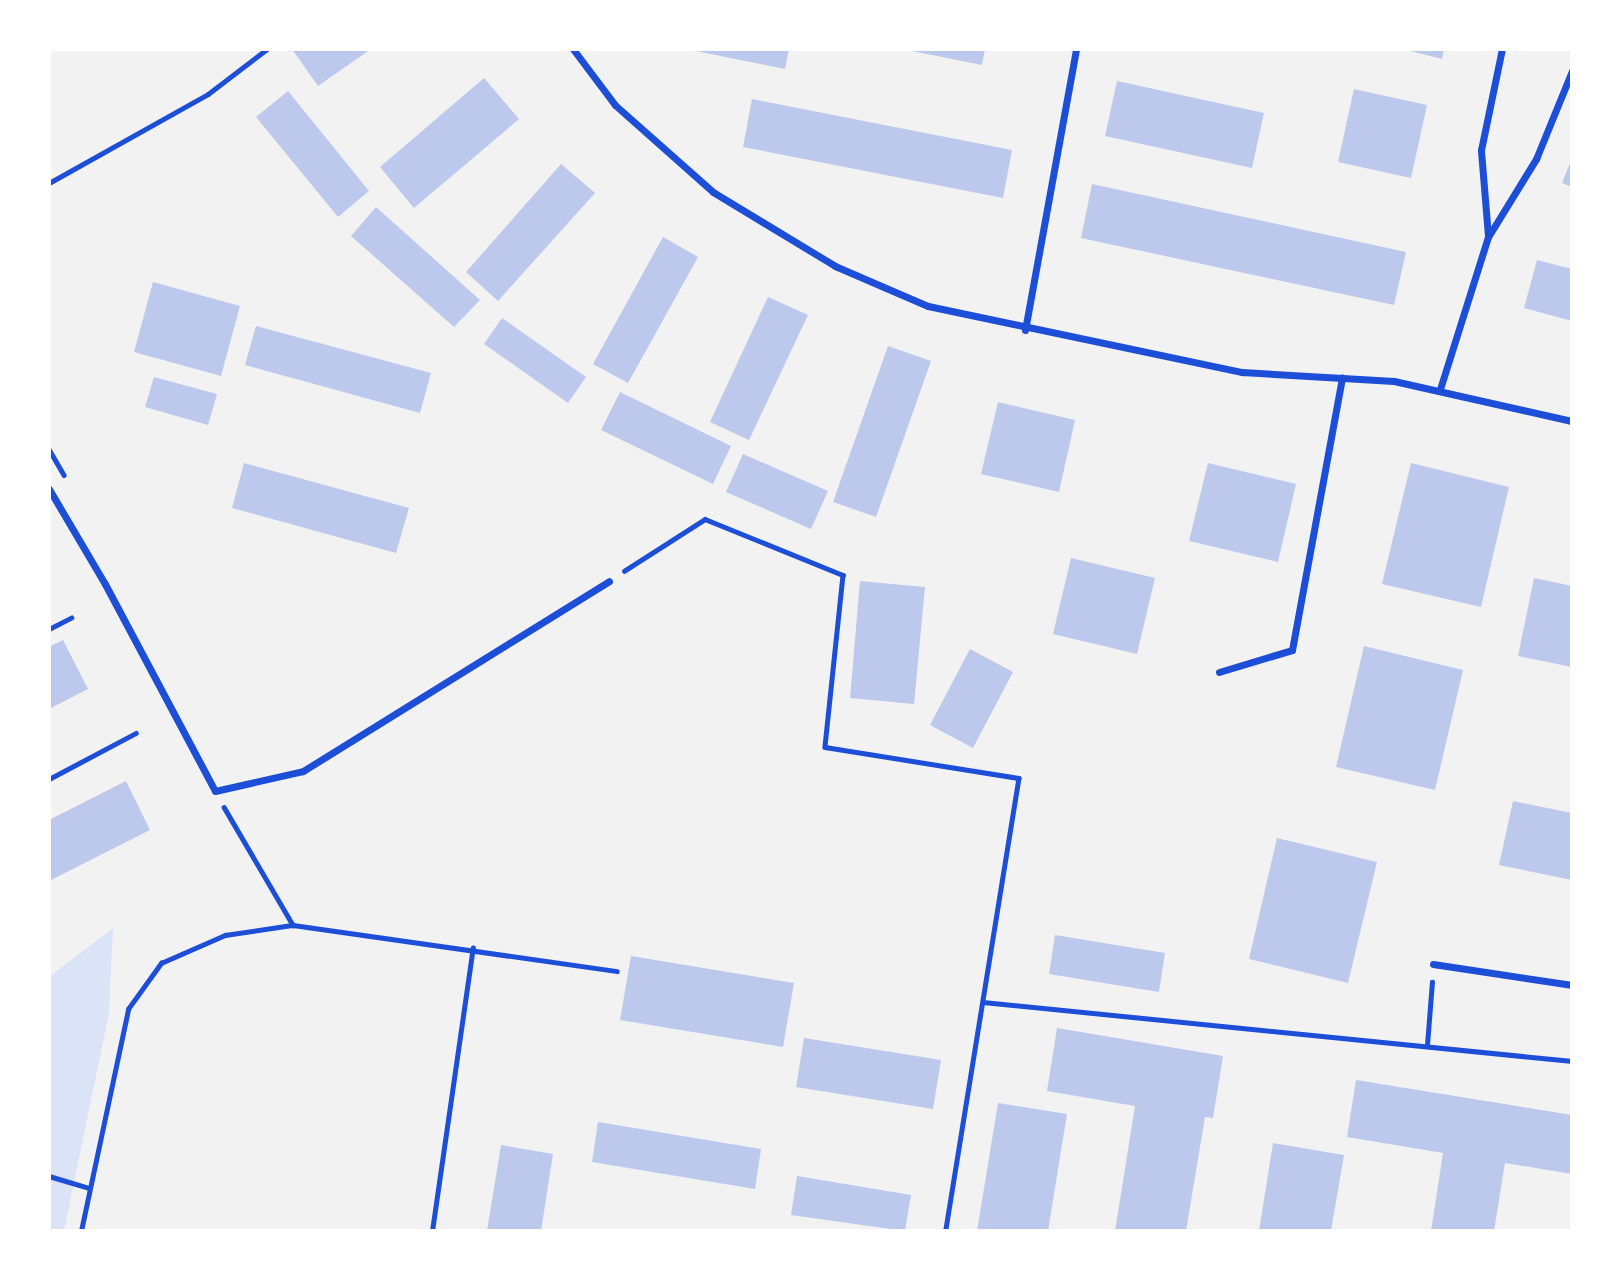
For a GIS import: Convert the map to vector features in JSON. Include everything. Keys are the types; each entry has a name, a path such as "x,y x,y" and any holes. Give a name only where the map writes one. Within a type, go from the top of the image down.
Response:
{"street":[{"path":"573,49 615,105 713,192 835,266 928,306 1025,330 1242,372 1342,378 1440,389 1572,421"},
{"path":"1025,330 1076,49"},
{"path":"1488,237 1481,150 1502,49"},
{"path":"1440,389 1488,237 1536,159 1572,71"},
{"path":"1219,672 1292,650 1342,378"},
{"path":"49,489 105,584 215,791 303,771 609,581"},
{"path":"1433,964 1572,985"}],"path":[{"path":"49,183 208,93 267,49"},
{"path":"609,581 705,519 843,575 825,747 1019,778 946,1231"},
{"path":"49,629 71,618"},
{"path":"49,779 136,733"},
{"path":"215,791 293,925"},
{"path":"81,1231 128,1009 160,963 225,935 293,925 473,948 617,971"},
{"path":"432,1231 473,948"},
{"path":"1427,1045 1433,964"},
{"path":"983,1002 1427,1045 1572,1062"},
{"path":"49,1176 89,1188"}],"shaded area":[{"path":"113,928 109,1013 64,1231 49,1231 49,977"}],"building":[{"path":"292,49 371,49 318,86"},
{"path":"686,49 789,49 785,69"},
{"path":"902,49 985,49 982,65"},
{"path":"1403,49 1444,49 1442,59"},
{"path":"484,78 519,119 414,208 380,167"},
{"path":"1117,81 1264,113 1252,168 1105,136"},
{"path":"1354,89 1427,105 1411,178 1338,162"},
{"path":"288,91 369,191 338,217 256,117"},
{"path":"752,99 1012,150 1003,198 743,147"},
{"path":"1572,158 1572,187 1562,183"},
{"path":"561,164 595,193 498,301 466,272"},
{"path":"1092,184 1406,252 1394,305 1081,238"},
{"path":"376,207 480,300 454,327 351,236"},
{"path":"663,237 698,257 628,383 593,364"},
{"path":"1537,260 1572,269 1572,321 1524,308"},
{"path":"153,282 240,306 221,376 134,352"},
{"path":"768,297 808,315 749,440 710,422"},
{"path":"502,318 586,377 568,403 484,344"},
{"path":"256,326 431,373 420,413 245,365"},
{"path":"888,346 931,361 876,517 833,502"},
{"path":"154,377 217,394 208,425 145,407"},
{"path":"620,392 731,446 713,484 601,430"},
{"path":"998,402 1075,420 1059,492 981,474"},
{"path":"743,454 828,491 811,529 726,492"},
{"path":"244,463 409,508 396,553 232,508"},
{"path":"1208,463 1296,484 1278,562 1189,541"},
{"path":"1411,463 1509,487 1481,607 1382,584"},
{"path":"1071,558 1155,578 1137,654 1053,634"},
{"path":"1534,578 1572,586 1572,667 1518,656"},
{"path":"860,581 925,587 914,704 850,698"},
{"path":"63,640 88,689 49,709 49,647"},
{"path":"1364,646 1463,670 1435,790 1336,767"},
{"path":"970,649 1013,672 973,748 930,725"},
{"path":"126,781 150,830 49,881 49,820"},
{"path":"1513,801 1572,813 1572,880 1499,865"},
{"path":"1277,838 1377,862 1348,983 1249,959"},
{"path":"1055,935 1165,953 1159,992 1049,974"},
{"path":"631,956 794,983 783,1047 620,1020"},
{"path":"1057,1028 1223,1056 1213,1118 1205,1117 1186,1231 1115,1231 1135,1106 1047,1091"},
{"path":"804,1038 941,1060 933,1109 796,1087"},
{"path":"1356,1080 1572,1115 1572,1174 1505,1163 1494,1231 1431,1231 1443,1153 1347,1137"},
{"path":"998,1103 1067,1114 1048,1231 977,1231"},
{"path":"598,1122 761,1149 755,1189 592,1162"},
{"path":"1273,1143 1344,1155 1331,1231 1259,1231"},
{"path":"501,1145 553,1154 541,1231 487,1231"},
{"path":"797,1176 911,1195 905,1231 791,1215"}]}
